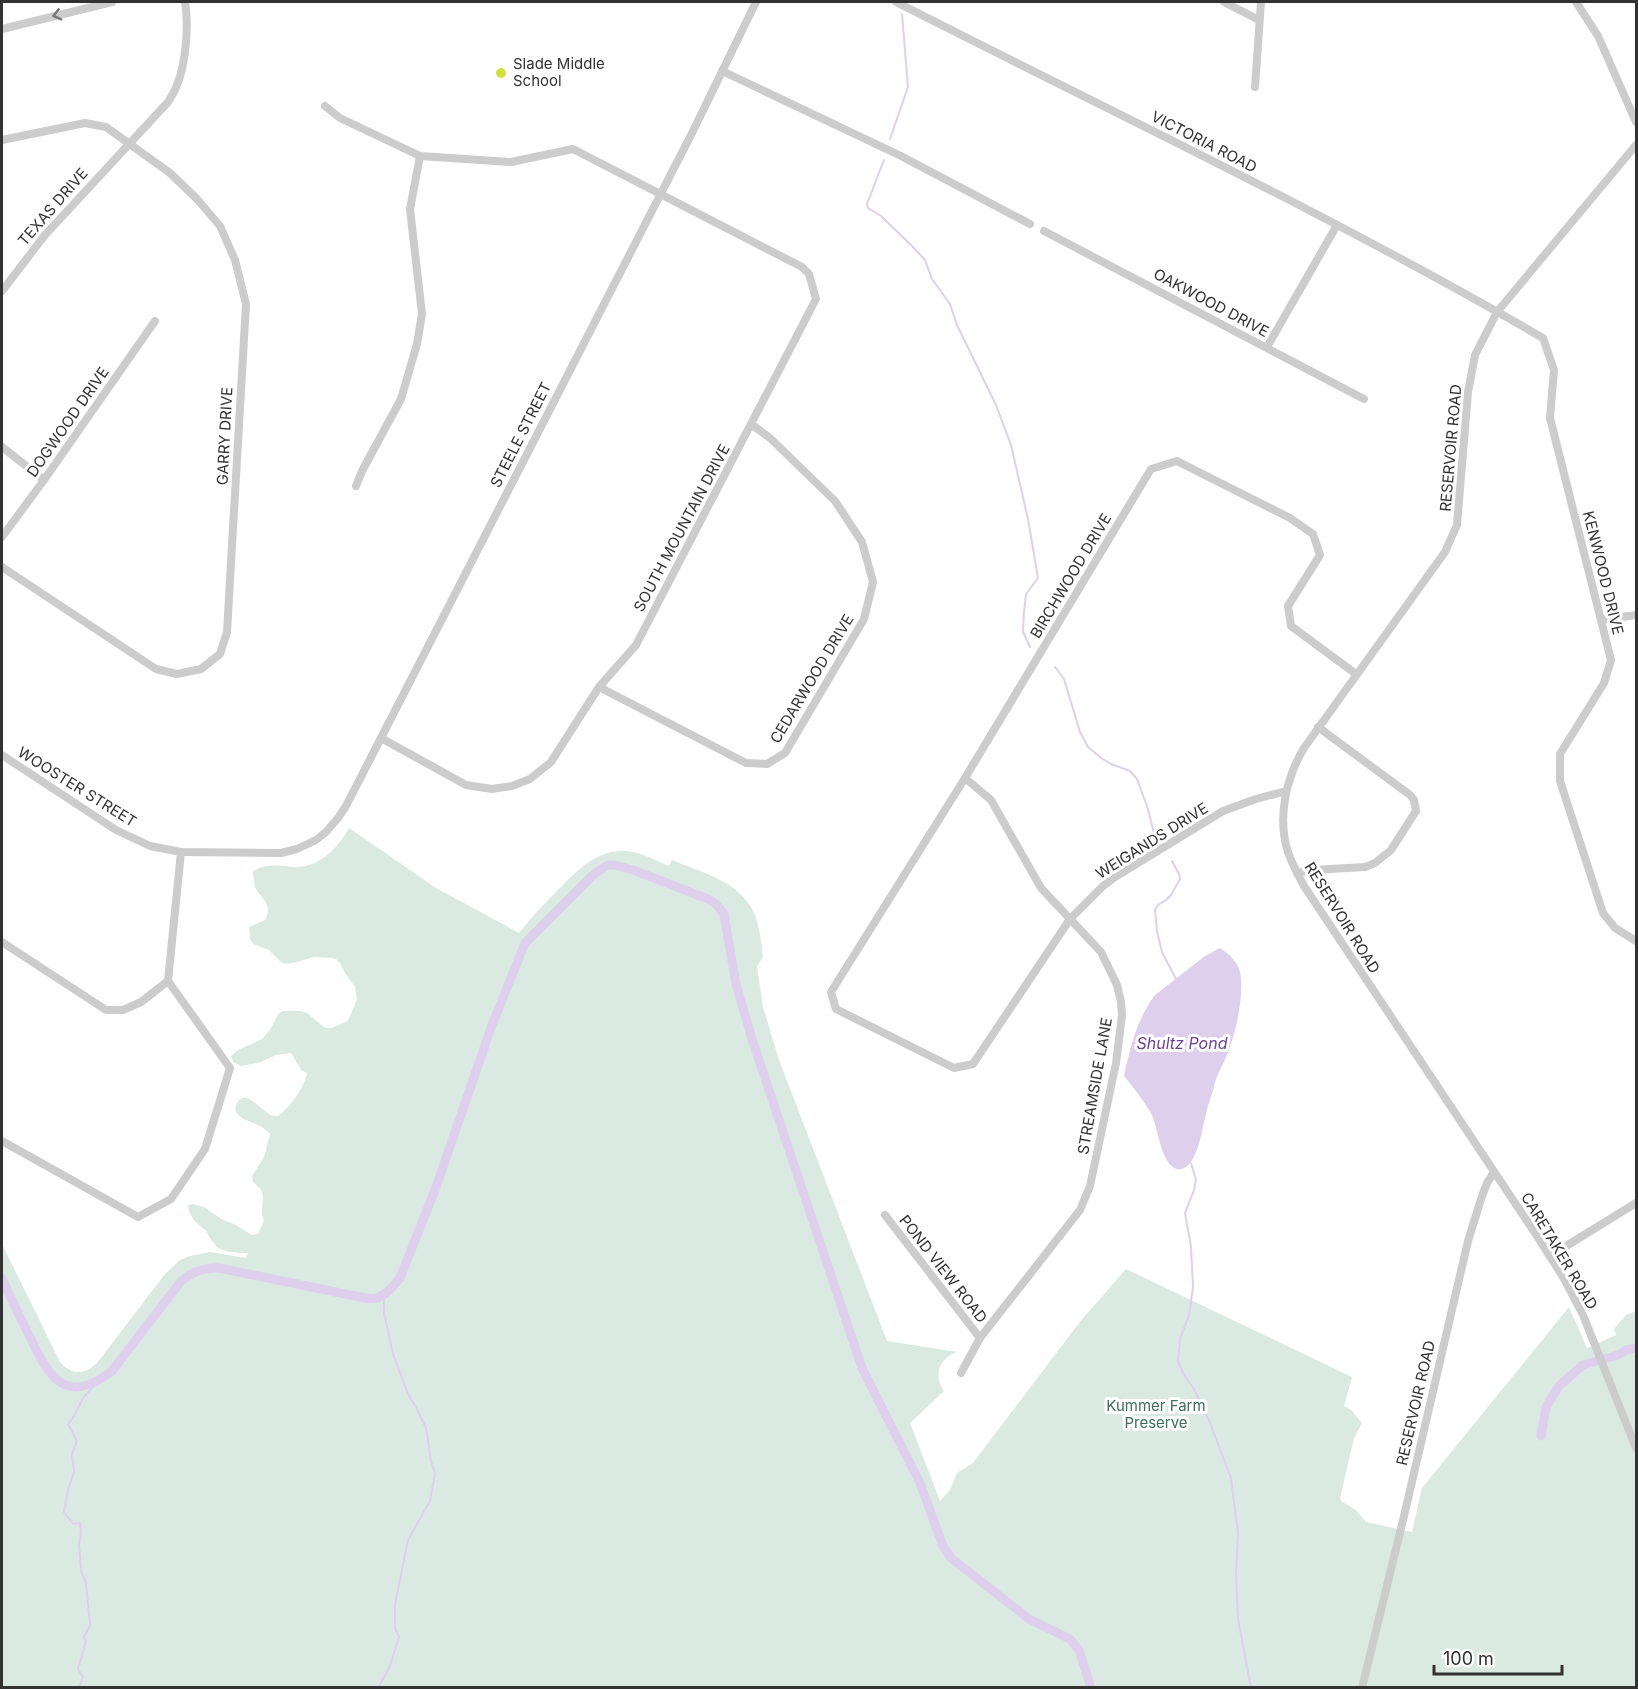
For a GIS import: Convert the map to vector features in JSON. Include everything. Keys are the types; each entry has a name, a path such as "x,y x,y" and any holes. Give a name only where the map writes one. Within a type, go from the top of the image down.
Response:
{"street":[{"path":"2,29 112,2"},
{"name":"TEXAS DRIVE","path":"2,291 45,235 168,102 177,85 185,51 187,16 185,2"},
{"name":"STEELE STREET","path":"281,853 297,849 316,840 333,825 346,806 661,194 756,2"},
{"name":"VICTORIA ROAD","path":"896,2 1337,225 1497,312"},
{"path":"1224,2 1259,20"},
{"path":"1255,87 1261,2"},
{"path":"1576,2 1598,36 1636,122"},
{"path":"722,71 901,156 1030,224"},
{"path":"324,106 340,118 420,156 410,209 422,314 417,344 401,399 356,486"},
{"name":"GARRY DRIVE","path":"2,140 85,123 106,127 170,173 220,226 235,260 246,304 227,632 220,654 201,669 177,674 156,669 2,567"},
{"name":"RESERVOIR ROAD","path":"1362,1688 1468,1241 1482,1196 1494,1172 1354,963 1291,861 1285,842 1286,791 1298,758 1445,552 1457,525 1468,393 1473,364 1475,355 1497,312 1636,145"},
{"name":"SOUTH MOUNTAIN DRIVE","path":"381,738 466,785 492,789 512,786 530,778 551,762 599,687 636,645 816,299 809,274 802,267 573,149 511,162 420,156"},
{"path":"1267,347 1337,225"},
{"name":"OAKWOOD DRIVE","path":"1044,231 1364,399"},
{"name":"KENWOOD DRIVE","path":"1497,312 1543,338 1554,370 1550,418 1611,660 1604,683 1560,754 1560,781 1603,913 1615,928 1636,941"},
{"name":"DOGWOOD DRIVE","path":"2,537 155,321"},
{"name":"CEDARWOOD DRIVE","path":"599,687 746,763 767,764 785,753 864,619 873,582 862,542 835,501 770,438 751,424"},
{"path":"2,447 44,480"},
{"name":"BIRCHWOOD DRIVE","path":"973,1064 954,1068 836,1009 831,992 965,778 1150,470 1177,462 1290,518 1313,534 1320,555 1288,606 1292,626 1356,674"},
{"path":"1601,620 1636,615"},
{"path":"1298,873 1365,867 1375,863 1391,850 1416,811 1414,800 1410,795 1318,727"},
{"name":"WOOSTER STREET","path":"2,755 116,830 150,846 181,852 281,853"},
{"name":"STREAMSIDE LANE","path":"961,1373 980,1338 1080,1210 1090,1186 1121,1029 1121,1002 1117,985 1101,952 1041,888 991,800 965,778"},
{"name":"WEIGANDS DRIVE","path":"973,1064 1070,919 1103,886 1233,807 1286,791"},
{"path":"2,1141 138,1217 171,1199 205,1149 230,1068 168,981 181,852"},
{"path":"2,942 106,1010 123,1010 141,1002 168,981"},
{"name":"CARETAKER ROAD","path":"1494,1172 1550,1256 1583,1314 1636,1448"},
{"path":"1550,1256 1636,1203"},
{"name":"POND VIEW ROAD","path":"885,1215 980,1338"}],"green space":[{"name":"Kummer Farm Preserve","path":"349,828 436,888 519,933 576,872 594,859 614,851 637,853 669,866 672,860 729,885 747,901 759,928 763,957 757,966 763,1007 779,1060 887,1341 957,1352 946,1359 940,1368 939,1379 944,1391 910,1423 940,1501 950,1490 957,1473 973,1463 1079,1323 1126,1269 1352,1377 1344,1406 1351,1410 1362,1423 1354,1438 1341,1501 1356,1510 1366,1522 1412,1532 1422,1488 1569,1307 1587,1348 1616,1335 1614,1329 1626,1315 1636,1311 1636,1687 2,1687 2,1244 60,1362 78,1372 88,1370 97,1363 165,1274 180,1260 210,1252 246,1258 248,1253 228,1252 215,1245 193,1218 188,1205 204,1207 252,1235 258,1234 264,1221 263,1195 252,1176 264,1157 270,1134 261,1126 242,1118 235,1110 237,1102 245,1098 270,1115 278,1116 296,1097 307,1073 302,1071 291,1053 276,1055 261,1062 241,1066 233,1062 231,1056 238,1050 262,1039 270,1030 278,1014 283,1011 307,1013 325,1028 331,1028 348,1021 357,999 355,987 336,959 314,957 286,964 269,950 253,944 249,927 265,920 268,909 255,887 253,871 268,866 294,867 312,864 327,855"}],"water":[{"name":"Shultz Pond","path":"1220,948 1233,958 1240,972 1241,992 1236,1027 1215,1083 1197,1150 1189,1164 1177,1169 1167,1161 1151,1113 1124,1076 1139,1024 1155,995 1205,956"}],"waterway":[{"path":"890,139 908,87 902,14"},
{"path":"884,160 867,204 868,208 881,216 925,260 932,279 950,304 957,325 996,405 1011,445 1028,519 1038,578 1026,594 1023,632 1030,647"},
{"path":"1055,667 1064,679 1080,732 1088,747 1111,764 1130,771 1137,779 1155,837"},
{"path":"1172,861 1180,879 1171,895 1155,910 1162,952 1177,981"},
{"path":"2,1278 43,1362 60,1382 81,1387 95,1382 112,1371 181,1281 203,1269 219,1268 364,1298 380,1297 400,1278 435,1190 492,1025 525,943 594,874 608,865 633,870 708,899 716,904 724,914 736,984 752,1039 862,1368 920,1483 943,1546 951,1558 1029,1619 1070,1639 1079,1650 1091,1688"},
{"path":"1191,1163 1196,1180 1185,1213 1191,1247 1193,1287 1189,1315 1180,1339 1178,1361 1210,1423 1231,1478 1238,1533 1236,1573 1238,1619 1251,1688"},
{"path":"378,1688 390,1666 399,1637 395,1628 395,1604 408,1540 430,1501 435,1474 426,1428 408,1394 393,1354 384,1313 384,1294"},
{"path":"1541,1436 1546,1407 1559,1386 1583,1365 1636,1348"},
{"path":"79,1688 83,1677 78,1669 86,1641 84,1637 90,1625 86,1583 81,1571 80,1523 73,1524 64,1512 74,1472 72,1454 77,1441 68,1424 84,1397 99,1381"}],"place":[{"name":"Slade Middle School","path":"501,73"}]}
